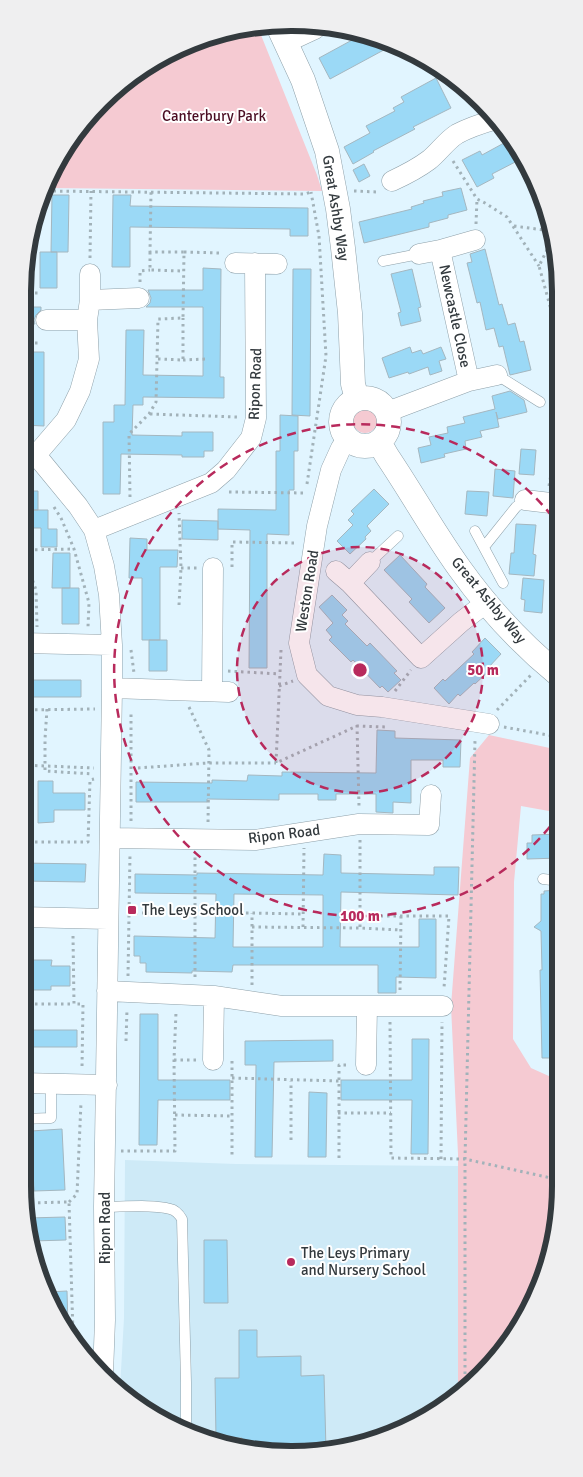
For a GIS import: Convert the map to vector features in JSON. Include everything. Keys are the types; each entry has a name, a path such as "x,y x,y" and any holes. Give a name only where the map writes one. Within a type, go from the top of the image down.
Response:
{"street":[{"path":"282,34 299,31"},
{"name":"Great Ashby Way","path":"282,34 303,80 327,150 344,248 350,313 353,384 357,398"},
{"path":"392,181 413,171 464,130 489,122"},
{"name":"Newcastle Close","path":"419,254 476,240"},
{"name":"Newcastle Close","path":"440,250 469,381"},
{"path":"235,263 277,264"},
{"name":"Ripon Road","path":"94,530 211,483 226,470 250,438 256,418 255,263"},
{"name":"Ripon Road","path":"31,449 66,420 80,391 89,360 90,274"},
{"path":"90,300 140,298"},
{"path":"46,320 88,320"},
{"name":"Newcastle Close","path":"388,412 469,381 497,375"},
{"path":"364,397 378,401 388,412 389,428 385,436 379,442 369,446 362,446 347,439 340,424 344,408 357,398 364,397"},
{"name":"Weston Road","path":"347,439 331,470 317,526 298,643 307,675 328,696 357,704 483,723"},
{"name":"Great Ashby Way","path":"379,442 460,569 507,625 551,668"},
{"name":"Ripon Road","path":"31,453 78,506 94,530 104,566 109,595 112,688 104,1207 105,1320 102,1365"},
{"path":"525,500 552,503"},
{"path":"370,562 343,577 421,658 461,622 487,602"},
{"path":"112,688 220,692 205,641 213,568"},
{"path":"31,643 112,645"},
{"name":"Ripon Road","path":"110,838 255,840 359,824 430,824 431,795"},
{"path":"31,917 108,919"},
{"path":"108,991 195,995 252,1000 282,1006 442,1006"},
{"path":"195,995 222,1060"},
{"path":"366,1065 367,1006"},
{"path":"31,1083 107,1085"}],"lane":[{"path":"383,261 419,254"},
{"path":"497,375 540,402"},
{"path":"484,547 516,508 525,500"},
{"path":"475,531 503,583"},
{"path":"370,562 398,536"},
{"path":"543,879 552,880"},
{"path":"31,1119 51,1118 51,1084"},
{"path":"104,1207 160,1207 171,1209 179,1214 182,1219 186,1423"}],"path":[{"path":"443,146 477,199 507,217 514,226 539,266 552,313"},
{"path":"334,187 347,185 349,191 382,193 391,189 392,181"},
{"path":"51,191 305,194 311,192"},
{"path":"90,274 91,191"},
{"path":"151,192 150,270 184,271"},
{"path":"476,240 477,199"},
{"path":"514,226 544,230"},
{"path":"539,266 548,248"},
{"path":"150,252 233,253 235,263"},
{"path":"183,360 184,252"},
{"path":"31,293 38,293"},
{"path":"130,515 129,434 149,414 156,402 158,319 183,318"},
{"path":"31,343 38,343"},
{"path":"158,359 206,359"},
{"path":"149,414 256,418"},
{"path":"552,467 549,484 552,491"},
{"path":"211,483 217,492 306,493"},
{"path":"179,496 181,568 179,605"},
{"path":"54,507 61,518 74,549 89,603 88,644"},
{"path":"181,568 232,568 232,542 296,543"},
{"path":"31,550 74,549"},
{"path":"31,578 36,590 31,634"},
{"path":"382,707 421,658"},
{"path":"465,1379 465,1159 483,723 551,668"},
{"path":"212,670 280,674"},
{"path":"105,1151 176,1151 174,1060 195,995 194,912 209,750 188,706"},
{"path":"31,842 88,842 90,780 97,779 97,774 46,771 45,739 47,709"},
{"path":"31,710 111,709"},
{"path":"483,723 552,736"},
{"path":"138,768 208,763 276,764"},
{"path":"31,766 97,768"},
{"path":"304,833 304,927"},
{"path":"129,913 304,914"},
{"path":"252,913 252,1000"},
{"path":"401,916 391,1066 391,1158 465,1159 552,1178"},
{"path":"73,918 74,1004"},
{"path":"252,927 400,930"},
{"path":"31,1004 83,1004 82,1084 77,1194 69,1202 32,1203"},
{"path":"222,1060 232,1078 232,1156"},
{"path":"339,1158 339,1065 391,1066"},
{"path":"232,1078 339,1081"},
{"path":"291,1081 291,1140"},
{"path":"338,1113 391,1113"},
{"path":"175,1115 232,1116"},
{"path":"69,1202 72,1325"}],"shaded area":[{"name":"The Leys Primary and Nursery School","path":"125,1160 236,1164 458,1166 458,1385 436,1402 407,1419 359,1437 325,1444 292,1446 258,1444 208,1432 161,1411 120,1381 124,1318"}],"green space":[{"name":"Canterbury Park","path":"260,33 322,191 53,188 66,161 85,133 107,107 133,85 161,66 192,51 224,40"},
{"path":"365,409 374,412 377,421 374,430 365,433 356,430 353,421 356,412"},
{"path":"489,735 552,748 552,812 521,806 514,882 513,1039 531,1068 552,1077 552,1185 547,1236 538,1269 525,1301 498,1344 476,1370 458,1385 458,1154 451,1006 470,758"}],"building":[{"path":"354,39 386,49 330,79 319,58"},
{"path":"436,78 451,108 413,127 415,129 353,164 344,147 370,133 366,126 395,111 393,108 404,102 401,97"},
{"path":"504,143 517,161 492,174 494,178 477,187 462,160 480,151 482,155"},
{"path":"364,164 370,176 359,182 353,170"},
{"path":"461,188 467,210 429,223 429,227 364,243 359,222 412,209 411,207 424,203 423,201 443,196 442,192"},
{"path":"52,195 69,195 68,252 51,252"},
{"path":"113,195 131,195 130,206 308,208 308,236 290,236 290,229 130,227 130,267 112,267"},
{"path":"485,249 499,305 502,304 508,325 515,323 520,342 524,341 531,370 510,375 503,346 499,347 494,328 486,330 480,302 477,303 467,263 472,262 470,254"},
{"path":"40,252 57,252 57,288 40,288"},
{"path":"203,268 221,269 220,377 224,377 224,398 143,397 143,405 133,405 132,435 182,436 182,432 213,432 213,451 204,451 204,457 121,454 120,494 103,494 103,422 114,422 114,405 125,405 126,330 144,330 143,375 203,376 203,307 146,307 150,303 151,298 148,290 203,290"},
{"path":"293,269 311,269 310,416 292,415"},
{"path":"412,269 421,307 418,308 421,321 401,326 398,313 401,312 391,274"},
{"path":"31,307 41,307 34,320 35,324 31,324"},
{"path":"410,347 412,353 421,350 423,354 441,347 446,359 439,361 442,371 430,375 428,367 409,374 408,372 389,378 382,358"},
{"path":"31,352 44,352 44,426 31,425"},
{"path":"510,391 524,400 527,412 498,419 496,412 499,427 480,431 482,437 465,441 466,449 444,454 445,457 421,463 418,448 431,445 429,437 448,433 447,427 465,423 463,417 495,409 492,396"},
{"path":"280,415 298,416 298,451 294,451 294,490 289,490 289,535 267,534 267,668 249,668 250,530 218,529 218,509 276,510 276,451 280,451"},
{"path":"521,449 536,450 534,475 519,474"},
{"path":"495,469 515,471 513,498 493,496"},
{"path":"374,489 389,504 367,526 371,531 365,537 366,539 350,554 337,541 353,525 348,520 354,514 351,511"},
{"path":"31,491 38,491 38,510 31,510"},
{"path":"467,491 489,492 487,516 465,514"},
{"path":"31,510 48,510 48,529 57,529 57,547 41,547 41,528 31,528"},
{"path":"182,520 218,521 218,540 182,539"},
{"path":"516,524 536,525 533,554 536,555 534,576 509,574 511,553 514,553"},
{"path":"130,538 147,539 147,550 178,550 177,567 160,567 160,640 142,640 142,578 129,578"},
{"path":"53,553 70,553 70,588 52,588"},
{"path":"400,555 427,584 425,587 445,608 429,623 409,602 412,599 384,570"},
{"path":"523,578 544,580 542,613 524,611 525,600 521,599"},
{"path":"62,588 79,588 79,624 62,624"},
{"path":"332,595 347,610 342,615 348,621 345,624 367,646 370,643 397,671 394,673 401,680 388,692 382,686 380,688 353,660 351,662 329,640 332,637 326,630 333,623 319,607"},
{"path":"485,638 501,654 488,668 490,670 460,696 458,694 449,704 434,688 443,679 445,681 474,654 472,652"},
{"path":"149,640 167,640 167,671 149,671"},
{"path":"31,680 81,680 81,697 31,697"},
{"path":"377,730 395,731 395,738 461,740 460,767 443,767 443,760 411,760 411,803 393,802 393,813 376,812 376,794 336,794 336,800 318,800 318,794 279,794 279,800 207,799 207,802 136,802 136,782 212,783 212,780 247,781 248,775 282,776 282,772 376,773"},
{"path":"38,781 53,781 53,793 85,793 85,810 54,810 54,822 38,823"},
{"path":"552,834 552,858 527,859 527,843 532,843 532,835"},
{"path":"324,854 341,855 341,873 434,875 434,867 459,867 458,895 341,892 340,947 419,947 419,919 436,919 436,978 396,977 396,993 378,993 378,965 233,965 232,972 146,972 146,963 140,963 140,956 134,956 134,936 215,938 216,894 135,893 135,874 323,875","holes":["234,894 323,895 323,947 233,947"]},
{"path":"31,863 86,864 85,882 31,881"},
{"path":"552,890 552,1058 542,1058 541,931 534,927 541,921 541,894 544,894 544,891"},
{"path":"33,960 52,960 51,966 70,966 70,986 51,986 51,990 32,990 31,966 33,966"},
{"path":"140,1014 158,1014 158,1080 230,1080 230,1100 158,1100 157,1145 139,1145"},
{"path":"31,1030 77,1030 77,1047 31,1047"},
{"path":"412,1039 429,1039 428,1154 411,1154 412,1100 341,1100 341,1080 412,1080"},
{"path":"333,1040 333,1061 274,1062 272,1157 255,1157 256,1065 245,1065 245,1041"},
{"path":"309,1092 327,1093 326,1157 308,1157"},
{"path":"62,1129 65,1190 34,1191 31,1131"},
{"path":"65,1217 66,1240 37,1241 33,1218"},
{"path":"204,1240 227,1240 228,1303 204,1303"},
{"path":"67,1291 68,1319 58,1301 54,1292"},
{"path":"239,1330 257,1330 257,1357 301,1356 301,1376 324,1375 326,1444 302,1445 258,1444 242,1441 242,1438 228,1438 216,1434 215,1378 239,1378"}],"place":[{"name":"The Leys School","path":"132,910"},
{"name":"The Leys Primary and Nursery School","path":"291,1262"}]}
